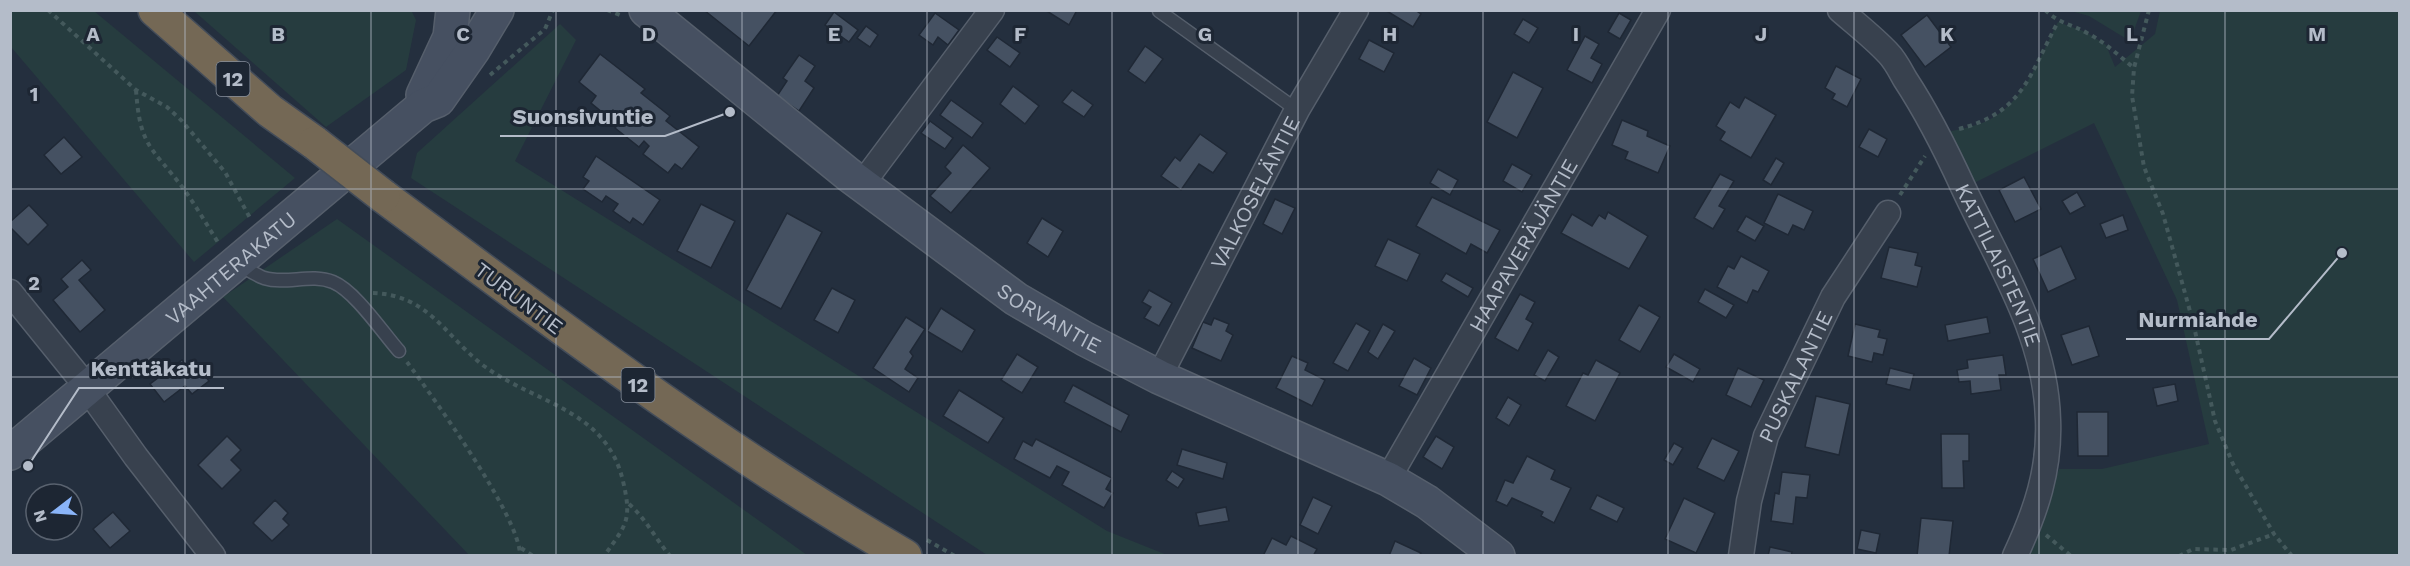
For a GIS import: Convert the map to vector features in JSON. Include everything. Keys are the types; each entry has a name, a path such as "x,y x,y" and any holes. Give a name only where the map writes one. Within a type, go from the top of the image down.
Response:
{"highway":[{"name":"TURUNTIE","path":"155,10 270,111 625,376 829,512 905,555"}],"main road":[{"path":"423,106 423,91 450,37 453,10"},
{"path":"471,10 478,13 496,10"},
{"name":"VAAHTERAKATU","path":"10,453 87,388 231,259 423,106 438,100 473,50 496,10"},
{"name":"SORVANTIE","path":"646,10 862,184 1016,299 1085,339 1159,377 1388,479 1427,502 1498,555"}],"street":[{"path":"862,184 992,10"},
{"name":"VALKOSELÄNTIE","path":"1159,377 1297,110 1356,10"},
{"name":"HAAPAVERÄJÄNTIE","path":"1388,479 1658,10"},
{"name":"KATTILAISTENTIE","path":"1840,10 1889,53 1939,134 2017,296 2033,340 2044,381 2048,419 2047,463 2041,495 2015,555"},
{"name":"PUSKALANTIE","path":"1741,555 1749,501 1766,436 1833,297 1888,213"},
{"path":"10,292 87,388 136,457 213,555"}],"lane":[{"path":"1159,11 1297,110"},
{"path":"231,259 264,278 319,279 333,282 345,289 399,351"}],"path":[{"path":"48,10 136,90 167,107 197,136 225,172 250,219"},
{"path":"553,10 558,10"},
{"path":"2045,10 2058,22 2086,32 2106,45 2134,68"},
{"path":"2149,10 2134,68 2132,96 2134,124 2144,167 2166,225 2193,322 2215,421 2233,464 2274,534 2292,555"},
{"path":"1888,213 1939,134 1988,120 2011,104 2029,81 2058,22"},
{"path":"136,90 138,121 149,148 182,187 231,259"},
{"path":"345,289 389,293 416,304 441,323 484,366 579,417 606,440 616,456 628,504 627,524 604,555"},
{"path":"399,351 482,472 506,514 520,548 520,555"},
{"path":"628,504 646,519 651,531 670,555"},
{"path":"2029,527 2048,536 2071,555"},
{"path":"2179,555 2193,549 2231,550 2274,534"},
{"path":"520,548 533,555"}],"green space":[{"path":"411,10 416,20 406,70 326,127 194,11"},
{"path":"2141,10 2130,41 2089,16 2071,11"},
{"path":"10,11 94,11 295,178 194,262 11,47"},
{"path":"2160,11 2399,11 2399,555 2026,555 2059,469 2102,469 2209,444 2177,300 2094,123 1964,188 1939,134 1989,120 2013,101 2030,77 2058,22 2086,32 2106,45 2115,67 2155,34"},
{"path":"560,24 576,40 515,161 1107,531 1167,555 987,555 411,178 417,153"},
{"path":"337,219 807,555 469,555 223,297"}],"building":[{"path":"704,10 777,10 749,46"},
{"path":"1045,10 1077,10 1069,25"},
{"path":"1385,10 1415,10 1421,14 1413,27"},
{"path":"834,12 858,30 849,42 825,25"},
{"path":"935,13 959,30 948,45 938,37 933,45 919,35"},
{"path":"1619,13 1631,20 1620,39 1608,32"},
{"path":"1927,15 1951,47 1925,67 1901,35"},
{"path":"1523,19 1538,28 1529,43 1514,34"},
{"path":"866,26 878,35 870,47 857,38"},
{"path":"1585,36 1599,44 1591,58 1602,64 1592,83 1567,70"},
{"path":"997,37 1020,53 1010,67 987,50"},
{"path":"1369,40 1394,53 1384,72 1359,59"},
{"path":"1145,46 1163,59 1145,83 1128,71"},
{"path":"600,54 645,89 641,93 670,116 666,121 699,147 682,169 675,164 668,173 643,154 649,146 644,141 639,147 615,128 623,118 613,110 608,117 591,103 596,96 579,82"},
{"path":"799,55 815,66 805,81 814,88 799,111 777,96 787,81 783,78"},
{"path":"1836,66 1861,79 1847,107 1832,99 1835,94 1825,88"},
{"path":"1513,72 1543,88 1517,138 1487,122"},
{"path":"1013,86 1039,106 1025,124 1000,104"},
{"path":"1072,90 1093,105 1084,117 1062,102"},
{"path":"1745,97 1776,115 1751,158 1720,140 1725,132 1716,126 1730,102 1739,108"},
{"path":"951,100 983,123 972,138 940,115"},
{"path":"1622,120 1648,131 1647,136 1670,146 1658,173 1625,159 1628,152 1612,145"},
{"path":"930,121 953,138 945,149 921,133"},
{"path":"1869,129 1887,139 1878,157 1859,147"},
{"path":"1200,134 1227,153 1213,173 1199,164 1181,190 1161,176 1175,157 1180,161"},
{"path":"64,137 82,157 61,174 44,155"},
{"path":"963,145 990,168 951,213 930,196 951,173 945,167"},
{"path":"596,156 660,200 643,225 633,218 630,223 613,211 618,204 606,196 602,202 583,189 589,181 583,177"},
{"path":"1776,158 1784,163 1771,185 1763,180"},
{"path":"1512,164 1532,175 1522,192 1503,181"},
{"path":"1438,169 1458,180 1450,195 1430,183"},
{"path":"1720,174 1734,181 1719,206 1725,209 1713,229 1694,218"},
{"path":"2024,177 2041,209 2015,222 1999,190"},
{"path":"2077,192 2085,206 2070,214 2062,201"},
{"path":"1778,194 1813,211 1804,230 1793,225 1788,235 1764,223"},
{"path":"1432,197 1500,230 1487,253 1471,244 1466,254 1416,226"},
{"path":"1275,199 1295,208 1282,234 1263,224"},
{"path":"701,204 735,221 711,268 677,251"},
{"path":"29,205 48,225 28,245 10,227 10,222"},
{"path":"1608,212 1648,236 1629,269 1561,233 1572,214 1592,226 1599,215 1605,219"},
{"path":"787,213 822,232 781,309 746,290"},
{"path":"2123,215 2128,230 2106,238 2100,224"},
{"path":"1746,216 1764,226 1755,241 1737,231"},
{"path":"1042,218 1063,231 1048,257 1027,243"},
{"path":"1388,239 1420,254 1407,281 1375,266"},
{"path":"2061,246 2076,279 2048,292 2033,259"},
{"path":"1889,247 1918,253 1915,265 1922,267 1917,287 1881,278"},
{"path":"1741,256 1769,271 1758,292 1753,290 1747,303 1717,287 1728,266 1734,269"},
{"path":"82,260 91,270 79,280 105,310 80,332 53,300 68,287 61,279"},
{"path":"1446,273 1473,288 1468,297 1441,281"},
{"path":"832,288 855,300 838,333 814,320"},
{"path":"1705,289 1734,305 1726,318 1698,302"},
{"path":"1149,290 1172,303 1159,326 1144,318 1151,307 1142,302"},
{"path":"1520,294 1535,302 1526,319 1533,323 1518,351 1495,338"},
{"path":"1639,305 1660,317 1640,352 1619,340"},
{"path":"941,308 975,330 962,352 927,331"},
{"path":"906,317 925,329 910,352 913,356 905,369 918,378 909,392 873,368"},
{"path":"1987,317 1990,333 1948,341 1945,325"},
{"path":"1214,318 1229,324 1226,331 1233,335 1221,361 1192,348 1203,322 1211,325"},
{"path":"1356,323 1370,331 1348,371 1333,363"},
{"path":"1383,324 1395,331 1378,359 1368,352"},
{"path":"1855,324 1880,330 1878,337 1887,339 1883,355 1874,353 1872,362 1848,356"},
{"path":"2089,326 2099,356 2072,365 2061,335"},
{"path":"1548,350 1559,357 1545,381 1534,375"},
{"path":"1017,354 1038,367 1022,393 1001,380"},
{"path":"1674,354 1700,369 1693,382 1666,367"},
{"path":"2003,355 2006,375 1999,375 2001,390 1971,394 1970,381 1959,382 1957,370 1968,368 1967,360"},
{"path":"1292,356 1308,363 1305,370 1325,380 1312,406 1276,388"},
{"path":"1414,358 1431,368 1417,395 1399,386"},
{"path":"182,360 193,373 199,368 209,381 192,394 185,386 164,402 150,384"},
{"path":"1596,360 1620,373 1595,421 1566,406 1583,373 1588,375"},
{"path":"1738,368 1764,380 1751,407 1726,395"},
{"path":"1890,368 1914,374 1910,390 1886,384"},
{"path":"2175,384 2178,401 2157,406 2153,388"},
{"path":"1073,385 1129,415 1121,432 1064,402"},
{"path":"959,390 1004,418 988,443 943,416"},
{"path":"1816,396 1850,404 1839,455 1805,447"},
{"path":"1508,397 1521,405 1509,426 1496,418"},
{"path":"2077,412 2108,412 2108,456 2078,456"},
{"path":"1941,434 1969,434 1969,461 1963,461 1964,488 1942,488"},
{"path":"227,436 241,450 231,460 241,470 222,489 198,465"},
{"path":"1436,436 1454,447 1442,469 1423,457"},
{"path":"1712,438 1739,451 1724,481 1697,468"},
{"path":"1036,439 1112,478 1106,489 1113,493 1104,508 1062,485 1069,472 1057,466 1050,478 1014,459 1023,441 1032,446"},
{"path":"1674,443 1683,448 1673,465 1664,460"},
{"path":"1182,449 1227,463 1223,479 1177,465"},
{"path":"1527,456 1555,470 1551,479 1571,488 1554,523 1541,516 1543,512 1512,498 1507,506 1496,501 1505,480 1513,483"},
{"path":"1172,471 1184,479 1178,488 1166,480"},
{"path":"1782,472 1810,475 1807,498 1796,497 1793,524 1771,521 1775,493 1779,494"},
{"path":"1597,495 1624,508 1617,522 1590,509"},
{"path":"1313,497 1332,506 1318,534 1300,525"},
{"path":"1684,498 1715,513 1696,553 1665,539"},
{"path":"275,500 288,513 283,519 289,525 272,541 253,523"},
{"path":"1226,507 1229,521 1199,526 1196,513"},
{"path":"113,512 130,531 110,548 93,529"},
{"path":"1921,518 1953,521 1949,556 1917,556"},
{"path":"1861,530 1880,534 1876,553 1857,549"},
{"path":"1291,536 1317,549 1313,556 1263,556 1272,538 1286,545"},
{"path":"1395,541 1421,553 1419,556 1389,556"},
{"path":"1770,547 1792,552 1791,556 1768,556"}],"place":[{"name":"Suonsivuntie","path":"730,112"},
{"name":"Nurmiahde","path":"2342,253"},
{"name":"Kenttäkatu","path":"28,466"}]}
